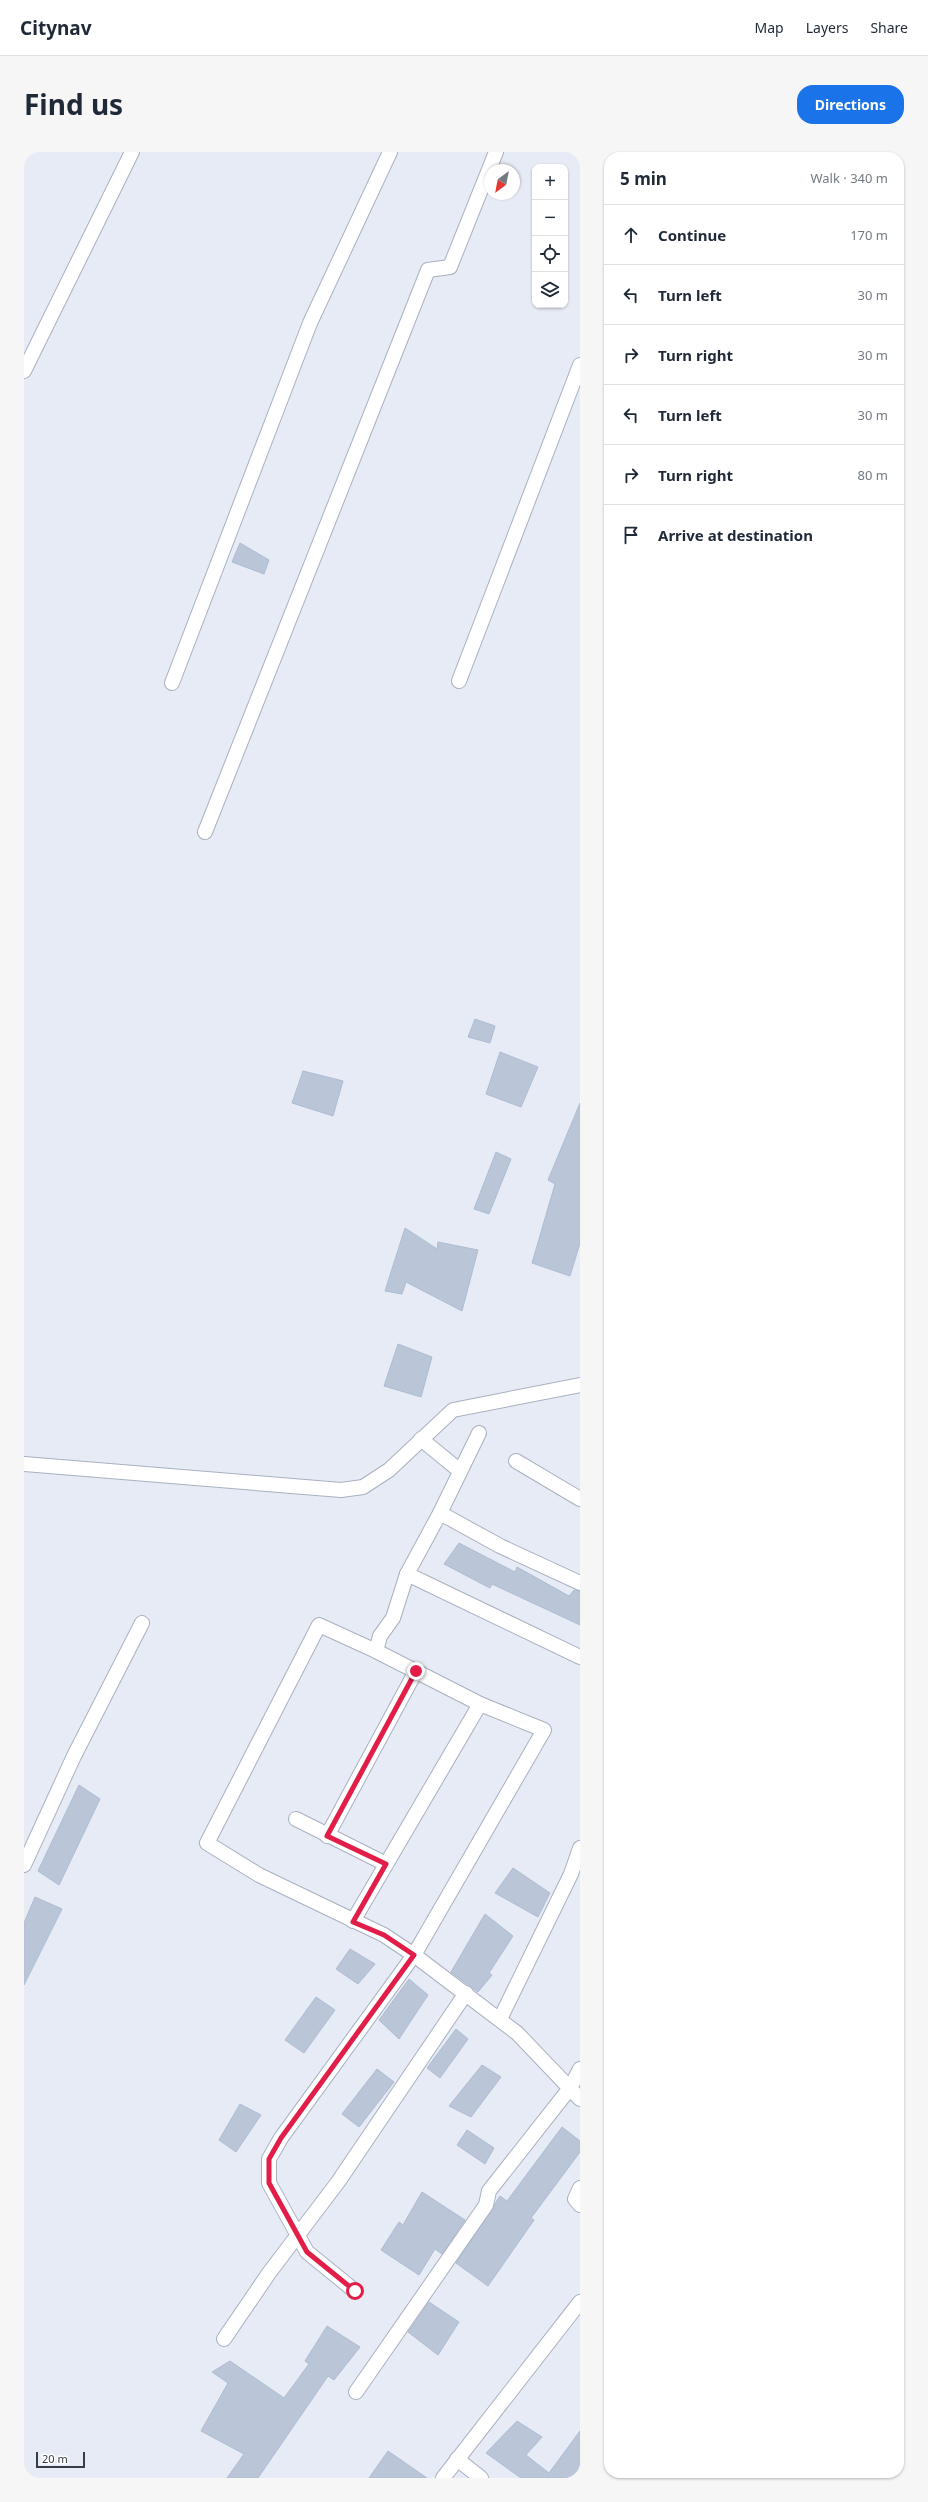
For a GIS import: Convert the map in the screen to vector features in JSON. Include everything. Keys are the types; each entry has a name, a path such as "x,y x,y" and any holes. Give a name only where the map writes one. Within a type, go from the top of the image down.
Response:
{"street":[{"path":"24,371 132,152"},
{"path":"172,683 310,323 390,152"},
{"path":"205,832 428,270 450,267 496,152"},
{"path":"459,681 580,365"},
{"path":"24,1464 341,1490 364,1487 389,1470 453,1410 580,1385"},
{"path":"376,1651 380,1636 393,1618 407,1574 479,1433"},
{"path":"421,1439 460,1471"},
{"path":"516,1461 580,1499"},
{"path":"440,1512 500,1546 580,1583"},
{"path":"407,1574 580,1657"},
{"path":"24,1865 74,1756 142,1623"},
{"path":"355,2291 307,2252 269,2183 269,2159 281,2138 414,1955 544,1730 480,1704 376,1651 319,1625 208,1843 259,1876 353,1922 384,1935 414,1955 466,1992 517,2033 580,2099"},
{"path":"327,1836 416,1671"},
{"path":"353,1922 480,1704"},
{"path":"296,1818 327,1836 386,1864"},
{"path":"500,2019 571,1874 580,1848"},
{"path":"224,2339 297,2235 338,2182 466,1992"},
{"path":"356,2392 486,2205 489,2191 570,2088 580,2068"},
{"path":"580,2188 575,2199 580,2205"},
{"path":"443,2478 580,2302"},
{"path":"457,2459 481,2478"}],"building":[{"path":"240,543 269,560 264,574 232,562"},
{"path":"475,1019 495,1026 490,1043 468,1037"},
{"path":"500,1052 538,1067 521,1107 486,1094"},
{"path":"303,1071 343,1081 333,1116 292,1103"},
{"path":"580,1103 580,1243 570,1276 532,1263 555,1184 548,1180"},
{"path":"496,1152 511,1159 489,1214 474,1209"},
{"path":"405,1228 437,1249 438,1242 478,1250 462,1311 406,1282 402,1294 385,1291"},
{"path":"398,1344 432,1357 421,1397 384,1386"},
{"path":"459,1543 515,1572 517,1567 569,1596 574,1590 580,1591 580,1625 492,1584 490,1588 444,1564"},
{"path":"79,1785 100,1799 59,1885 38,1871"},
{"path":"513,1868 550,1893 538,1917 495,1893"},
{"path":"35,1897 62,1909 24,1985 24,1923"},
{"path":"485,1914 513,1936 489,1973 492,1975 478,1992 451,1972"},
{"path":"350,1949 375,1964 358,1984 336,1969"},
{"path":"409,1979 428,1995 399,2039 379,2020"},
{"path":"316,1997 335,2010 304,2053 285,2040"},
{"path":"456,2029 468,2039 440,2078 427,2068"},
{"path":"482,2065 501,2077 471,2117 449,2106"},
{"path":"377,2069 394,2082 359,2127 342,2114"},
{"path":"240,2104 261,2115 236,2152 219,2140"},
{"path":"562,2127 580,2141 580,2152 531,2218 534,2220 488,2286 456,2263 500,2196 507,2201"},
{"path":"467,2130 494,2148 485,2164 457,2145"},
{"path":"422,2192 465,2220 442,2254 435,2249 419,2275 381,2250 399,2222 403,2225"},
{"path":"429,2302 459,2322 438,2355 408,2332"},
{"path":"327,2326 360,2347 334,2380 328,2376 258,2478 227,2478 244,2454 201,2431 228,2383 212,2372 230,2361 284,2398 309,2364 305,2361"},
{"path":"517,2421 542,2437 526,2455 549,2473 580,2431 580,2478 521,2478 486,2453"},
{"path":"388,2451 427,2478 369,2478"}],"route":[{"path":"355,2291 307,2252 269,2183 269,2159 281,2138 414,1955 384,1935 353,1922 386,1864 327,1836 416,1671"}]}
